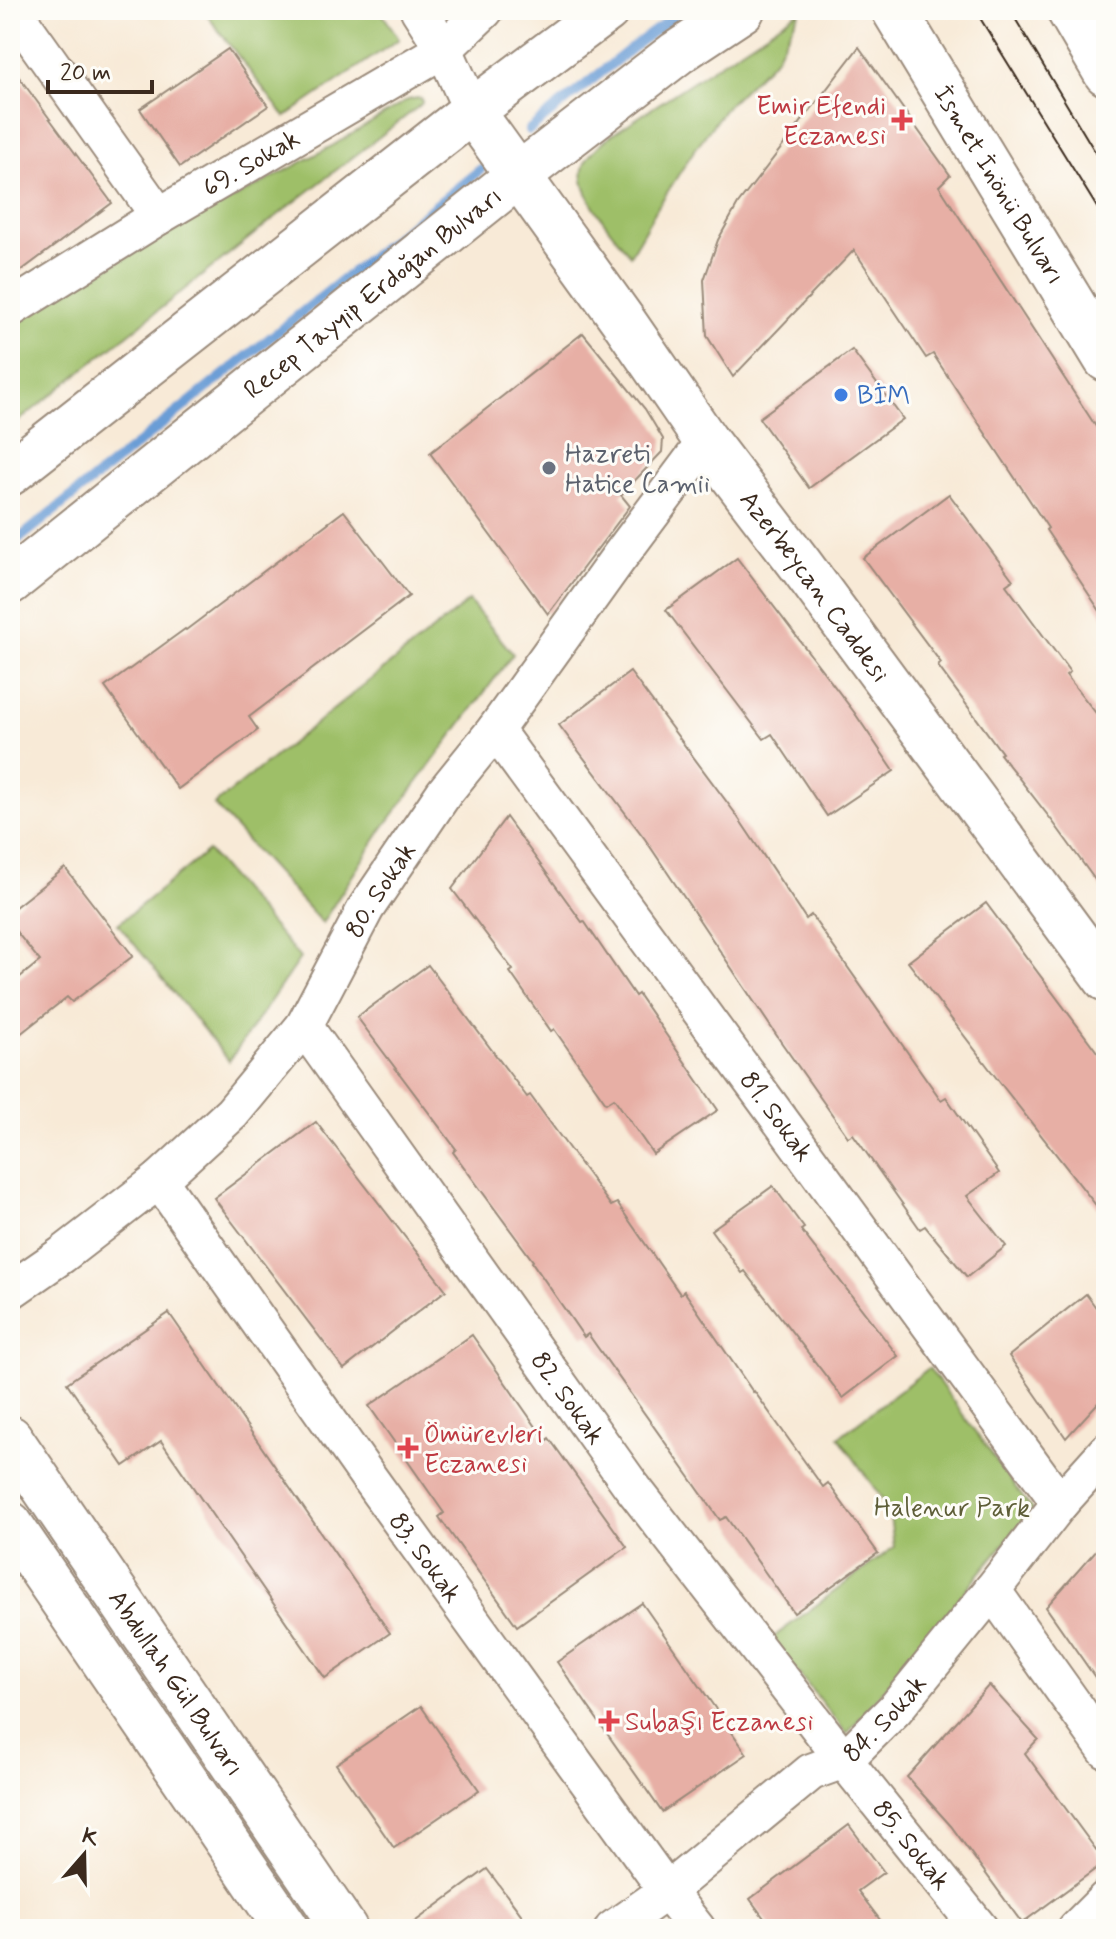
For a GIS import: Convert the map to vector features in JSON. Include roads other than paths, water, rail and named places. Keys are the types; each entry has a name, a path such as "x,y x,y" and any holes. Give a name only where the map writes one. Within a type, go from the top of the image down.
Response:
{"main road":[{"path":"10,473 472,111 607,10"},
{"name":"Recep Tayyip Erdoğan Bulvarı","path":"10,582 519,175 677,53 742,10"},
{"name":"İsmet İnönü Bulvarı","path":"894,10 1106,359"},
{"path":"1069,10 1106,73"},
{"name":"Azerbeycan Caddesi","path":"472,111 706,441 1106,979"},
{"name":"Abdullah Gül Bulvarı","path":"10,1438 345,1929"},
{"name":"Abdullah Gül Bulvarı","path":"10,1526 287,1929"}],"street":[{"path":"13,10 159,216"},
{"path":"419,10 444,49 472,111"},
{"name":"69. Sokak","path":"10,309 159,216 444,49 485,10"},
{"name":"80. Sokak","path":"10,1291 159,1180 232,1113 304,1026 366,908 444,793 495,730 706,441"},
{"name":"81. Sokak","path":"495,730 1060,1503"},
{"name":"82. Sokak","path":"304,1026 630,1484 844,1760"},
{"name":"83. Sokak","path":"159,1180 369,1478 697,1929"},
{"name":"84. Sokak","path":"613,1929 667,1891 811,1772 844,1760 896,1708 1060,1503 1106,1452"},
{"path":"992,1590 1106,1750"},
{"name":"85. Sokak","path":"844,1760 980,1929"},
{"path":"1076,1929 1106,1899"}],"waterway":[{"path":"529,130 683,10"},
{"path":"10,546 481,169"}],"tram line":[{"path":"975,10 1106,222"},
{"path":"1010,10 1106,170"}],"place":[{"name":"Emir Efendi Eczanesi","path":"902,120"},
{"name":"BİM","path":"841,395"},
{"name":"Hazreti Hatice Camii","path":"549,468"},
{"name":"Ömürevleri Eczanesi","path":"408,1448"},
{"name":"Subaşı Eczanesi","path":"609,1721"}],"park label":[{"name":"Halenur Park","path":"952,1507"}]}
